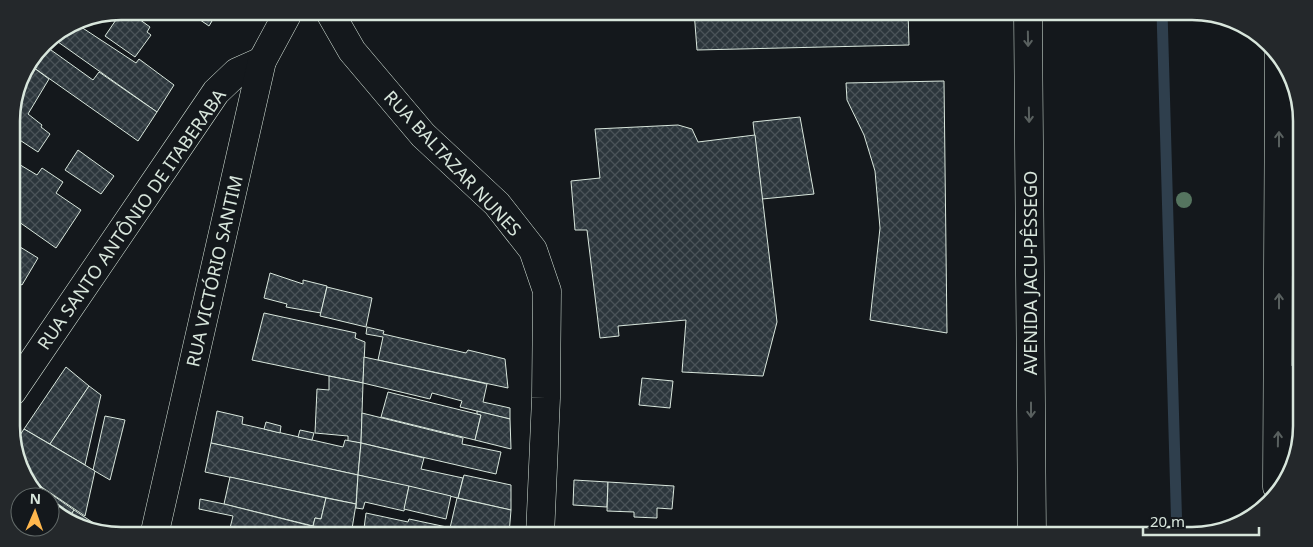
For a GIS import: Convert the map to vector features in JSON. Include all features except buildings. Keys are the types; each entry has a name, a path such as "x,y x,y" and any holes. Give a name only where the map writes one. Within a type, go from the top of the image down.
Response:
{"main road":[{"name":"RUA VICTÓRIO SANTIM","path":"156,527 262,61 283,20"},
{"name":"RUA BALTAZAR NUNES","path":"334,20 352,51 423,135 496,204 533,250 546,291 546,398 540,527"},
{"name":"AVENIDA JACU-PÊSSEGO","path":"1028,20 1032,527"},
{"name":"RUA SANTO ANTÔNIO DE ITABERABA","path":"20,380 216,92 237,72 262,61"},
{"path":"1277,479 1279,350 1290,262 1280,73"},
{"path":"1279,350 1293,400"}],"waterway":[{"path":"1162,20 1177,527"}]}
